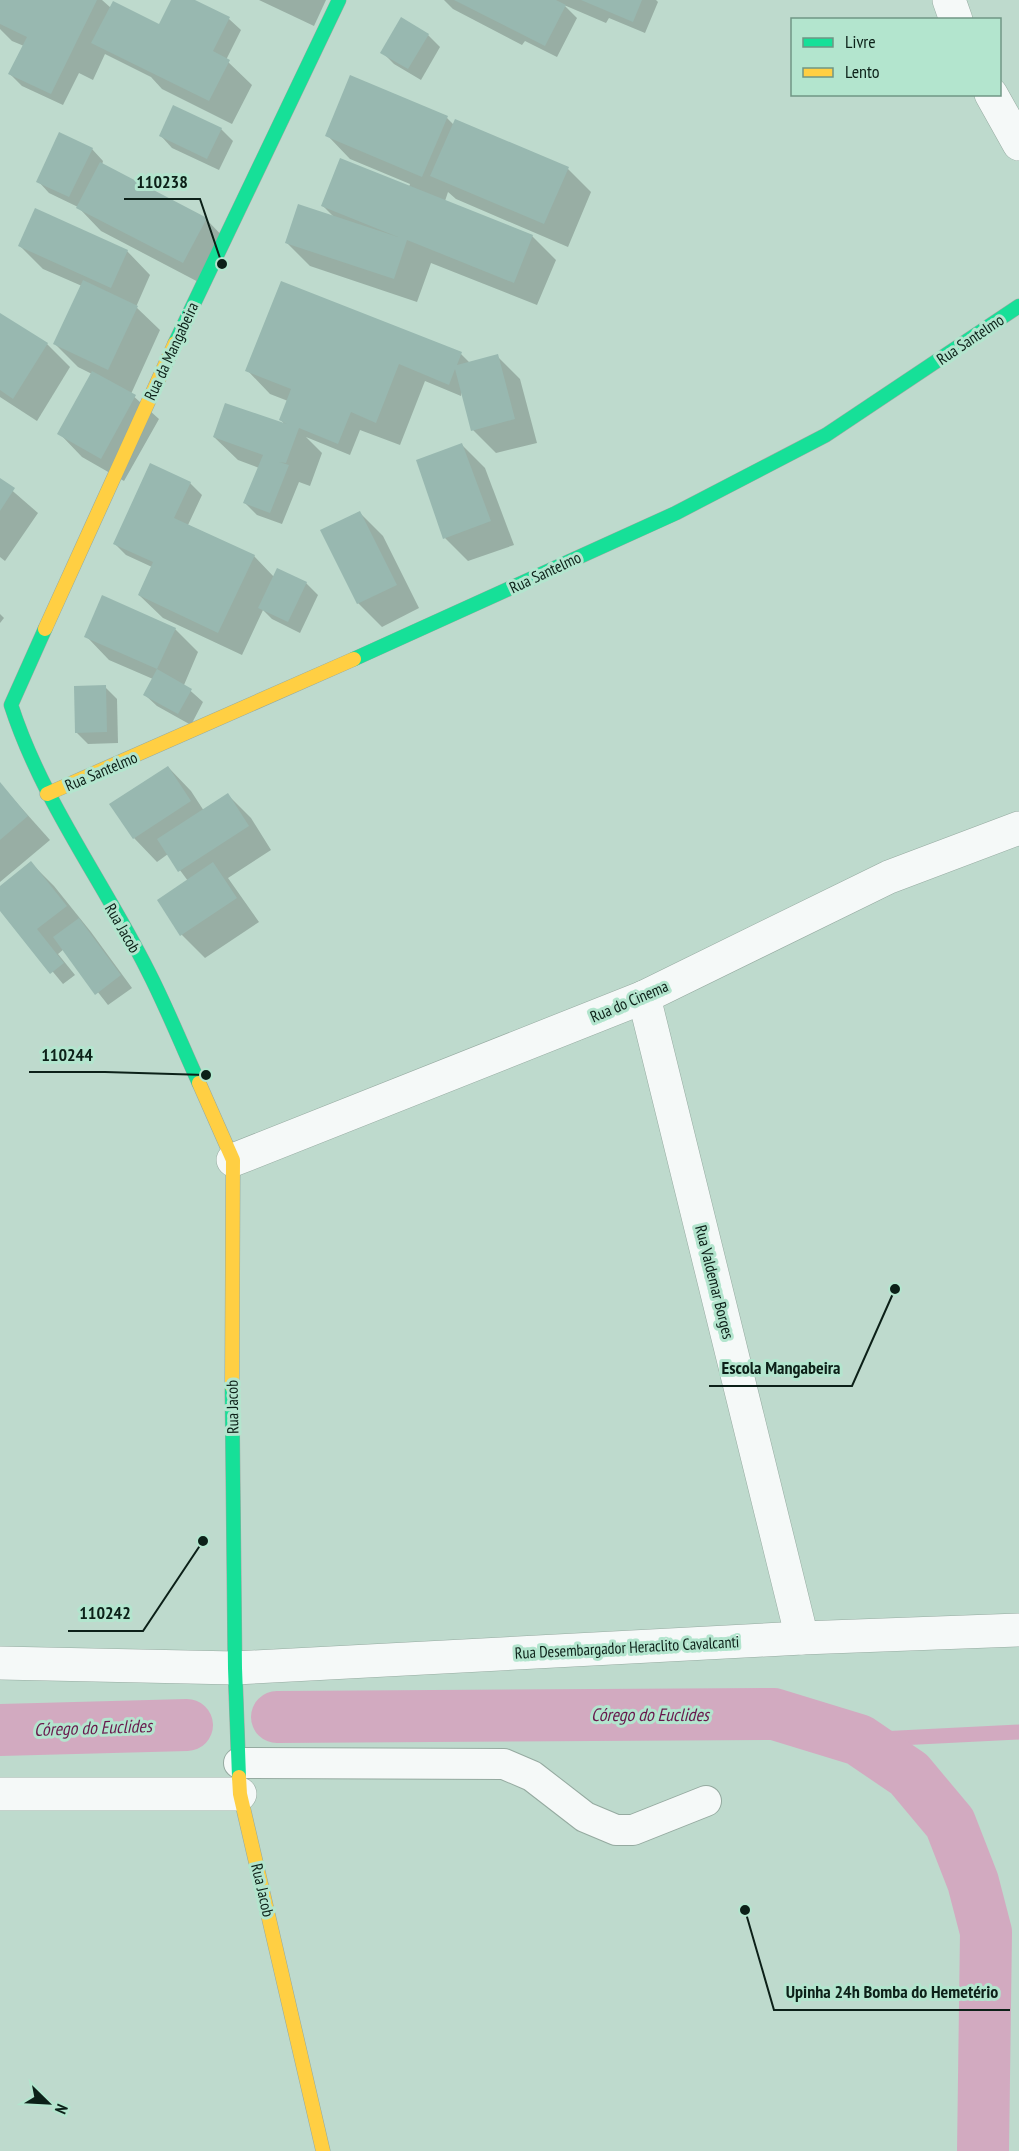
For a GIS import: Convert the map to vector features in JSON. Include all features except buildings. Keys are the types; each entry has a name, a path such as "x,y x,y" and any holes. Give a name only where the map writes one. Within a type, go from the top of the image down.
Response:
{"street":[{"name":"Rua da Mangabeira","path":"5,711 160,374 339,0"},
{"path":"949,0 955,18"},
{"path":"992,96 1019,144"},
{"name":"Rua Santelmo","path":"46,794 234,714 676,513 826,435 1019,306"},
{"name":"Rua Jacob","path":"5,711 46,794 148,971 233,1160 231,1273 235,1668 240,1779 323,2151"},
{"name":"Rua do Cinema","path":"233,1160 645,997 889,878 1019,828"},
{"name":"Rua Valdemar Borges","path":"645,997 802,1638"},
{"name":"Rua Desembargador Heraclito Cavalcanti","path":"0,1664 235,1668 802,1638 1019,1630"},
{"path":"0,1794 240,1779"}],"lane":[{"path":"240,1779 504,1764 532,1776 585,1817 616,1830 633,1830 706,1801"}],"waterway":[{"name":"Córego do Euclides","path":"277,1717 774,1714 859,1740 909,1774 950,1823 973,1882 986,1932 983,2151"},
{"name":"Córego do Euclides","path":"0,1730 187,1725"},
{"name":"Córego do Euclides","path":"859,1740 1019,1732"}],"traffic: fast":[{"path":"175,343 339,0"},
{"path":"354,659 676,513 826,435 1019,306"},
{"path":"45,629 11,705 39,774 148,971 199,1083"},
{"path":"232,1386 235,1668 239,1777"}],"traffic: slow":[{"path":"45,629 175,343"},
{"path":"47,794 354,659"},
{"path":"199,1083 233,1160 232,1386"},
{"path":"239,1777 240,1794 323,2151"}],"place":[{"name":"110238","path":"222,264"},
{"name":"110244","path":"206,1075"},
{"name":"Escola Mangabeira","path":"895,1289"},
{"name":"110242","path":"203,1541"},
{"name":"Upinha 24h Bomba do Hemetério","path":"745,1910"}]}
